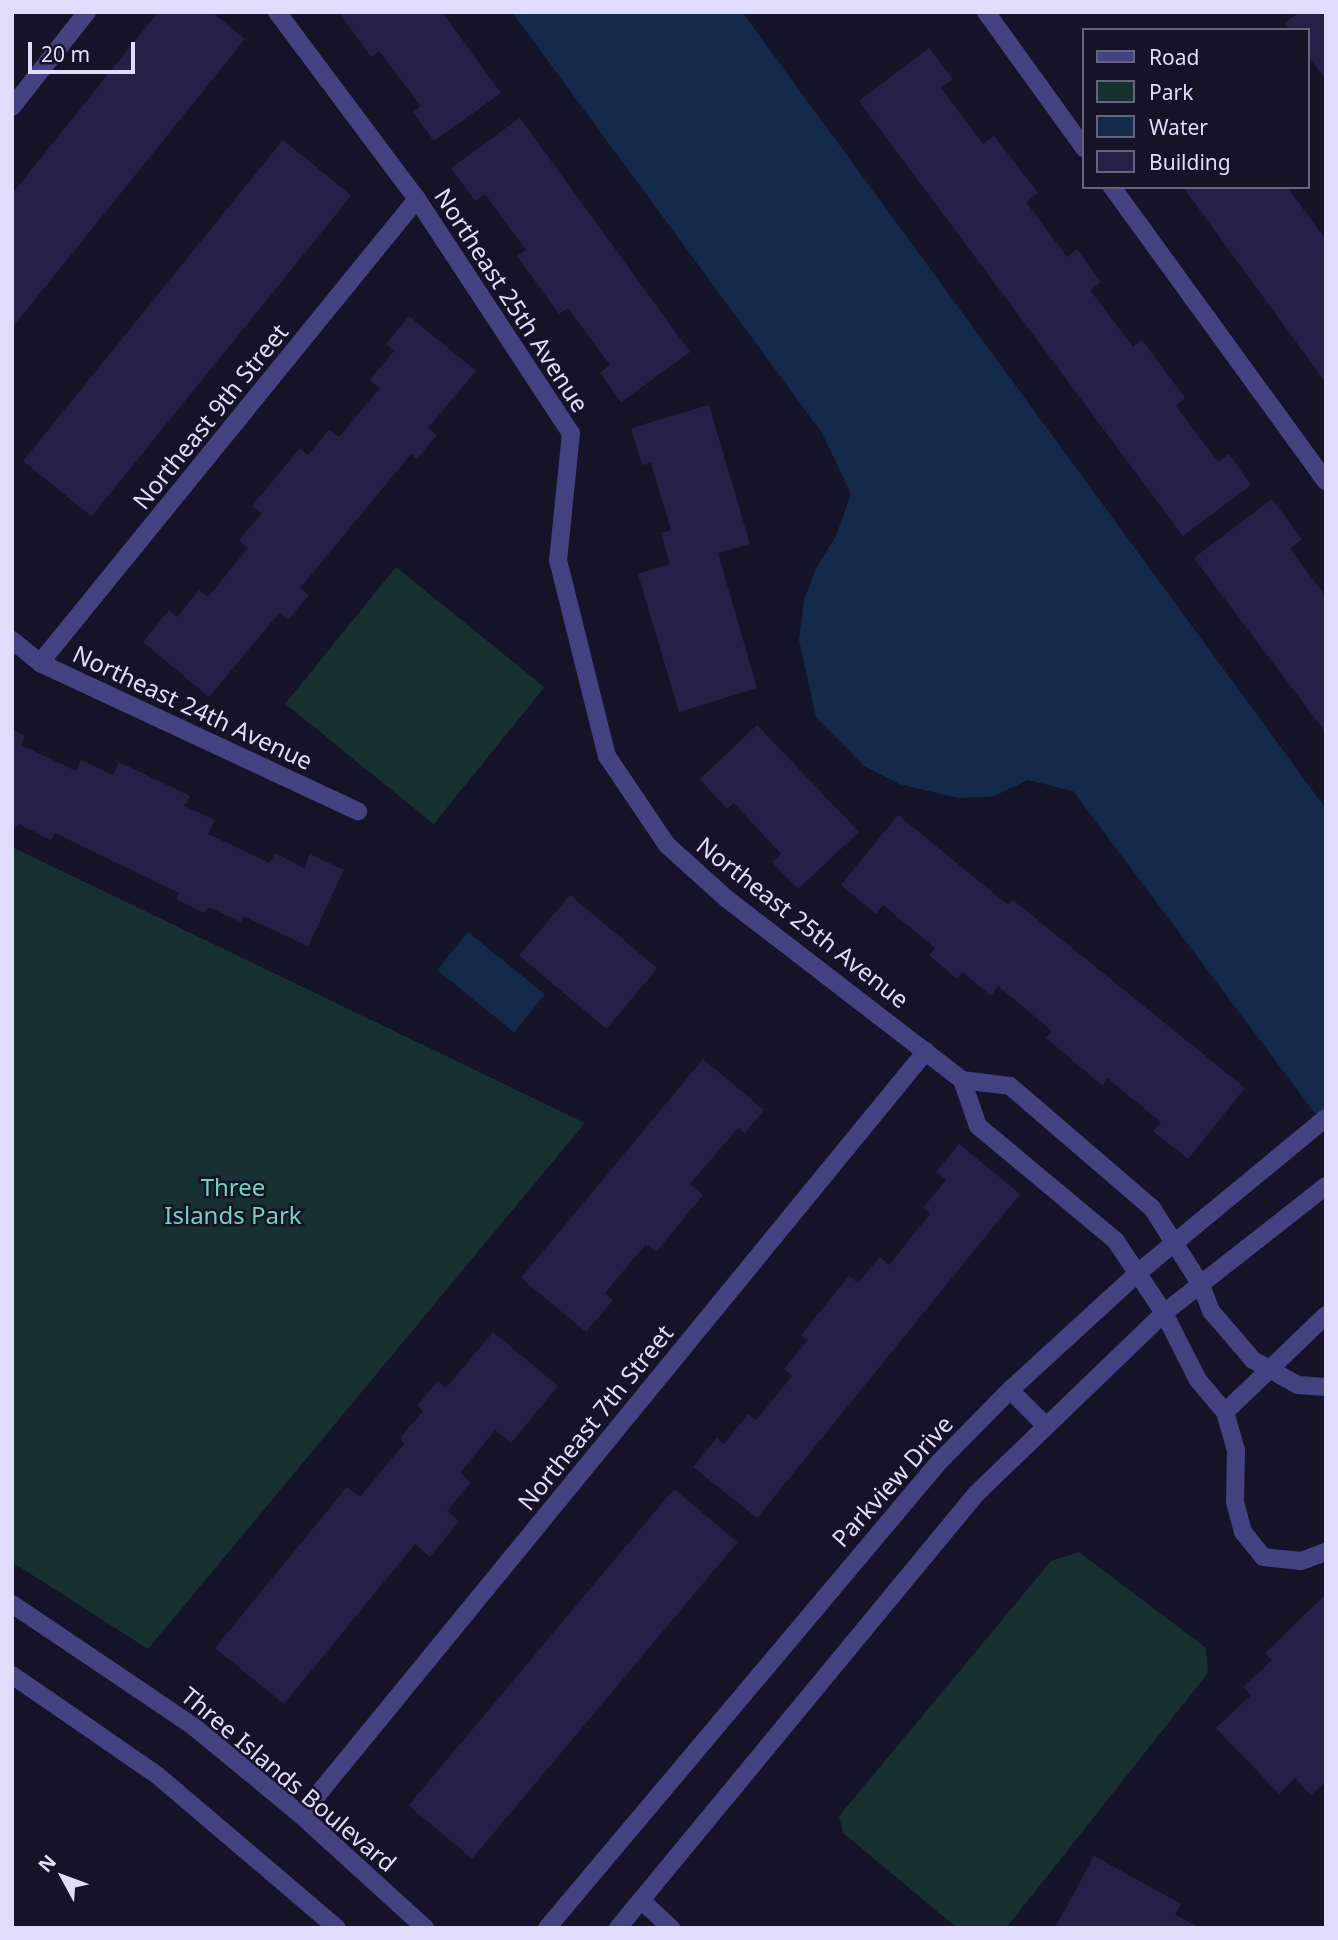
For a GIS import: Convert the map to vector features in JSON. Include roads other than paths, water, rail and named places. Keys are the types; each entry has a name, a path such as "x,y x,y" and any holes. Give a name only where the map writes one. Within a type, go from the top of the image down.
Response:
{"street":[{"path":"12,107 87,12"},
{"name":"Northeast 25th Avenue","path":"276,12 417,199 571,433 558,560 607,757 667,845 727,899 962,1080"},
{"path":"986,12 1082,145"},
{"path":"1113,189 1326,481"},
{"name":"Northeast 9th Street","path":"40,663 417,199"},
{"name":"Northeast 24th Avenue","path":"12,640 40,663 358,811"},
{"name":"Northeast 7th Street","path":"301,1815 926,1051"},
{"path":"1326,1387 1298,1385 1267,1371 1226,1332 1211,1311 1201,1285 1176,1242 1152,1208 1010,1086 962,1080 978,1126 1115,1240 1139,1272 1164,1313 1198,1380 1225,1412 1236,1450 1235,1502 1243,1532 1264,1557 1301,1561 1326,1552"},
{"name":"Parkview Drive","path":"547,1928 847,1567 1010,1390 1139,1272 1326,1118"},
{"path":"618,1928 953,1521 1045,1425 1164,1313 1326,1186"},
{"path":"1225,1412 1326,1315"},
{"path":"1010,1390 1045,1425"},
{"name":"Three Islands Boulevard","path":"12,1604 193,1726 301,1815 425,1928"},
{"path":"12,1675 157,1775 337,1928"},
{"path":"642,1901 671,1928"}],"water":[{"path":"512,12 742,12 1326,809 1326,1128 1073,791 1028,780 992,797 958,798 899,784 864,766 816,717 799,640 804,600 816,568 836,536 851,494 822,433"},
{"path":"468,932 545,994 514,1032 437,970"}],"park label":[{"name":"Three Islands Park","path":"233,1201"}]}
